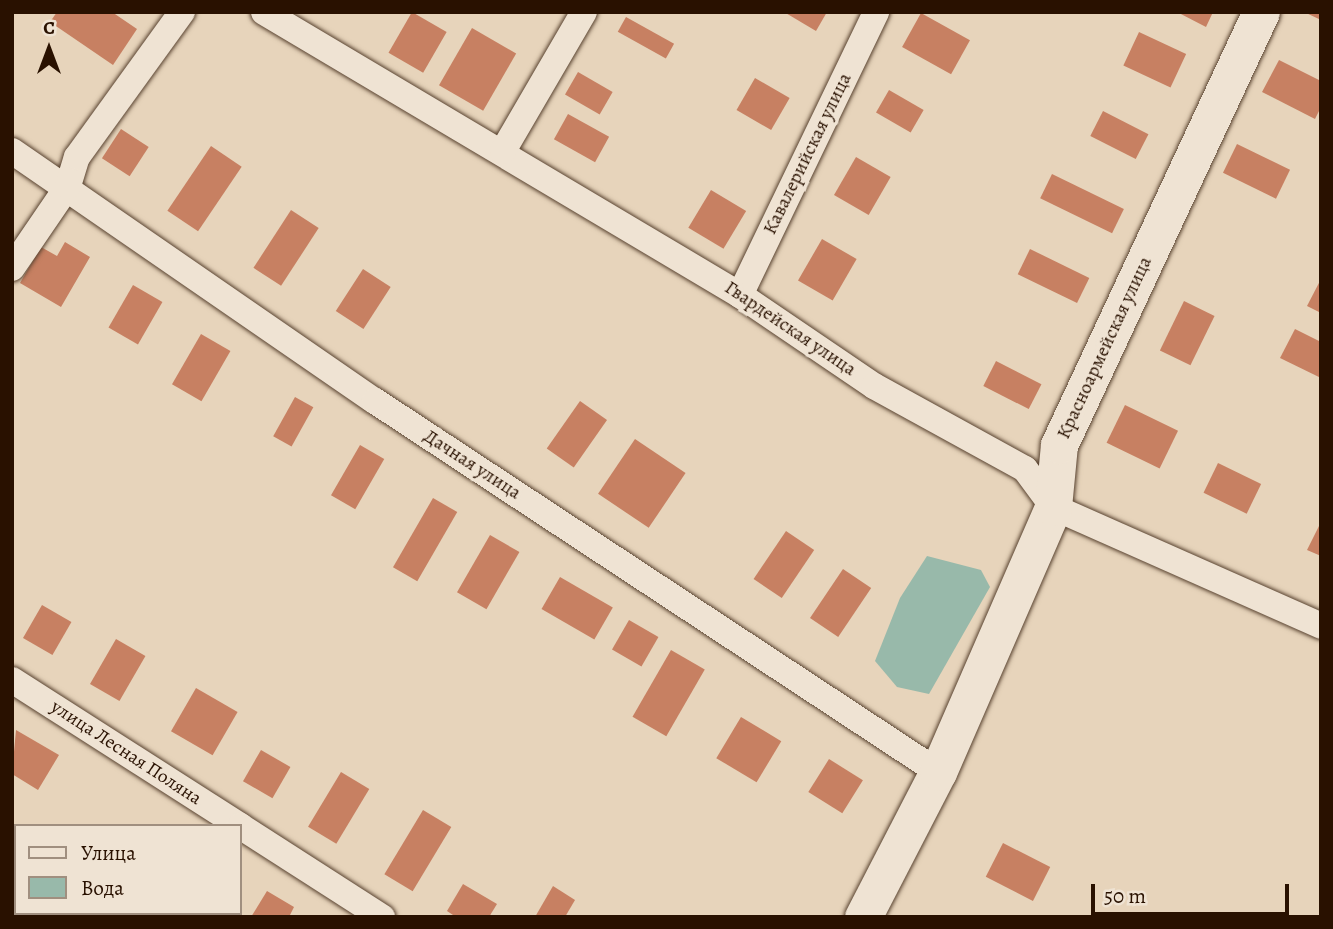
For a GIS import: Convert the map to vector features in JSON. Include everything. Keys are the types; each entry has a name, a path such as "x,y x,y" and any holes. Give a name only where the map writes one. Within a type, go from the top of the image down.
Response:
{"street":[{"path":"12,268 68,186 77,157 182,12"},
{"name":"Гвардейская улица","path":"264,12 503,151 740,295 874,386 1025,469 1053,507 1321,626"},
{"path":"503,151 584,12"},
{"name":"Кавалерийская улица","path":"740,295 876,12"},
{"name":"Красноармейская улица","path":"863,917 938,772 1053,507 1059,446 1261,12"},
{"name":"Дачная улица","path":"12,151 68,186 375,401 938,772"},
{"name":"улица Лесная Поляна","path":"12,680 237,824"},
{"name":"улица Лесная Поляна","path":"242,827 382,917"}],"water":[{"path":"927,556 981,570 990,587 929,694 897,687 875,661 900,598"}],"building":[{"path":"57,12 112,12 137,29 113,65 50,22"},
{"path":"412,12 447,32 423,73 388,53"},
{"path":"784,12 827,12 816,31"},
{"path":"1177,12 1213,12 1206,27"},
{"path":"1304,12 1321,12 1321,20"},
{"path":"921,13 970,40 951,74 902,47"},
{"path":"626,17 674,44 666,59 618,32"},
{"path":"472,28 516,53 483,111 439,85"},
{"path":"1139,32 1186,54 1170,88 1123,66"},
{"path":"1279,60 1321,81 1321,107 1315,119 1262,92"},
{"path":"578,72 613,92 600,115 565,95"},
{"path":"755,78 790,98 771,130 736,110"},
{"path":"889,90 924,110 911,133 876,113"},
{"path":"1103,111 1148,134 1136,159 1090,136"},
{"path":"568,114 609,137 595,162 554,139"},
{"path":"121,129 149,147 130,176 102,158"},
{"path":"1237,144 1290,170 1276,199 1223,173"},
{"path":"211,146 242,167 198,231 167,211"},
{"path":"856,157 891,177 869,215 834,195"},
{"path":"1052,174 1124,209 1112,233 1040,198"},
{"path":"711,190 746,211 723,249 688,228"},
{"path":"291,210 319,228 281,286 253,268"},
{"path":"822,239 857,259 833,301 798,281"},
{"path":"65,242 90,257 61,307 20,283 41,247 57,256"},
{"path":"1030,249 1089,278 1077,303 1018,274"},
{"path":"363,269 391,287 363,329 336,311"},
{"path":"1321,279 1321,313 1307,306"},
{"path":"133,285 162,302 138,344 108,327"},
{"path":"1184,301 1215,316 1190,365 1160,350"},
{"path":"1295,329 1321,342 1321,378 1280,358"},
{"path":"201,334 230,351 201,401 172,384"},
{"path":"996,361 1041,384 1029,409 983,386"},
{"path":"295,397 313,407 292,447 273,436"},
{"path":"580,401 607,420 574,467 547,449"},
{"path":"1125,405 1178,431 1160,469 1107,443"},
{"path":"635,439 686,473 649,528 598,494"},
{"path":"360,445 384,459 355,509 331,495"},
{"path":"1218,463 1261,484 1247,514 1204,493"},
{"path":"433,498 457,512 417,581 393,567"},
{"path":"1321,522 1321,556 1307,550"},
{"path":"786,531 814,550 782,598 754,579"},
{"path":"490,535 519,552 486,609 457,592"},
{"path":"843,569 871,588 838,637 810,618"},
{"path":"560,577 613,608 594,640 542,609"},
{"path":"42,605 71,622 52,655 23,638"},
{"path":"629,620 658,637 641,666 612,649"},
{"path":"116,639 145,656 119,701 90,684"},
{"path":"671,650 705,670 666,736 632,717"},
{"path":"196,688 238,712 213,755 171,731"},
{"path":"741,717 781,741 757,782 716,758"},
{"path":"16,730 59,755 38,790 12,774"},
{"path":"261,750 290,767 272,798 243,781"},
{"path":"829,759 863,780 842,813 808,792"},
{"path":"341,772 369,789 336,844 308,827"},
{"path":"423,810 451,827 413,891 384,874"},
{"path":"1003,843 1050,867 1033,901 986,877"},
{"path":"463,884 497,904 489,917 456,917 447,911"},
{"path":"553,886 575,900 565,917 535,917"},
{"path":"267,891 294,907 289,917 251,917"}]}
